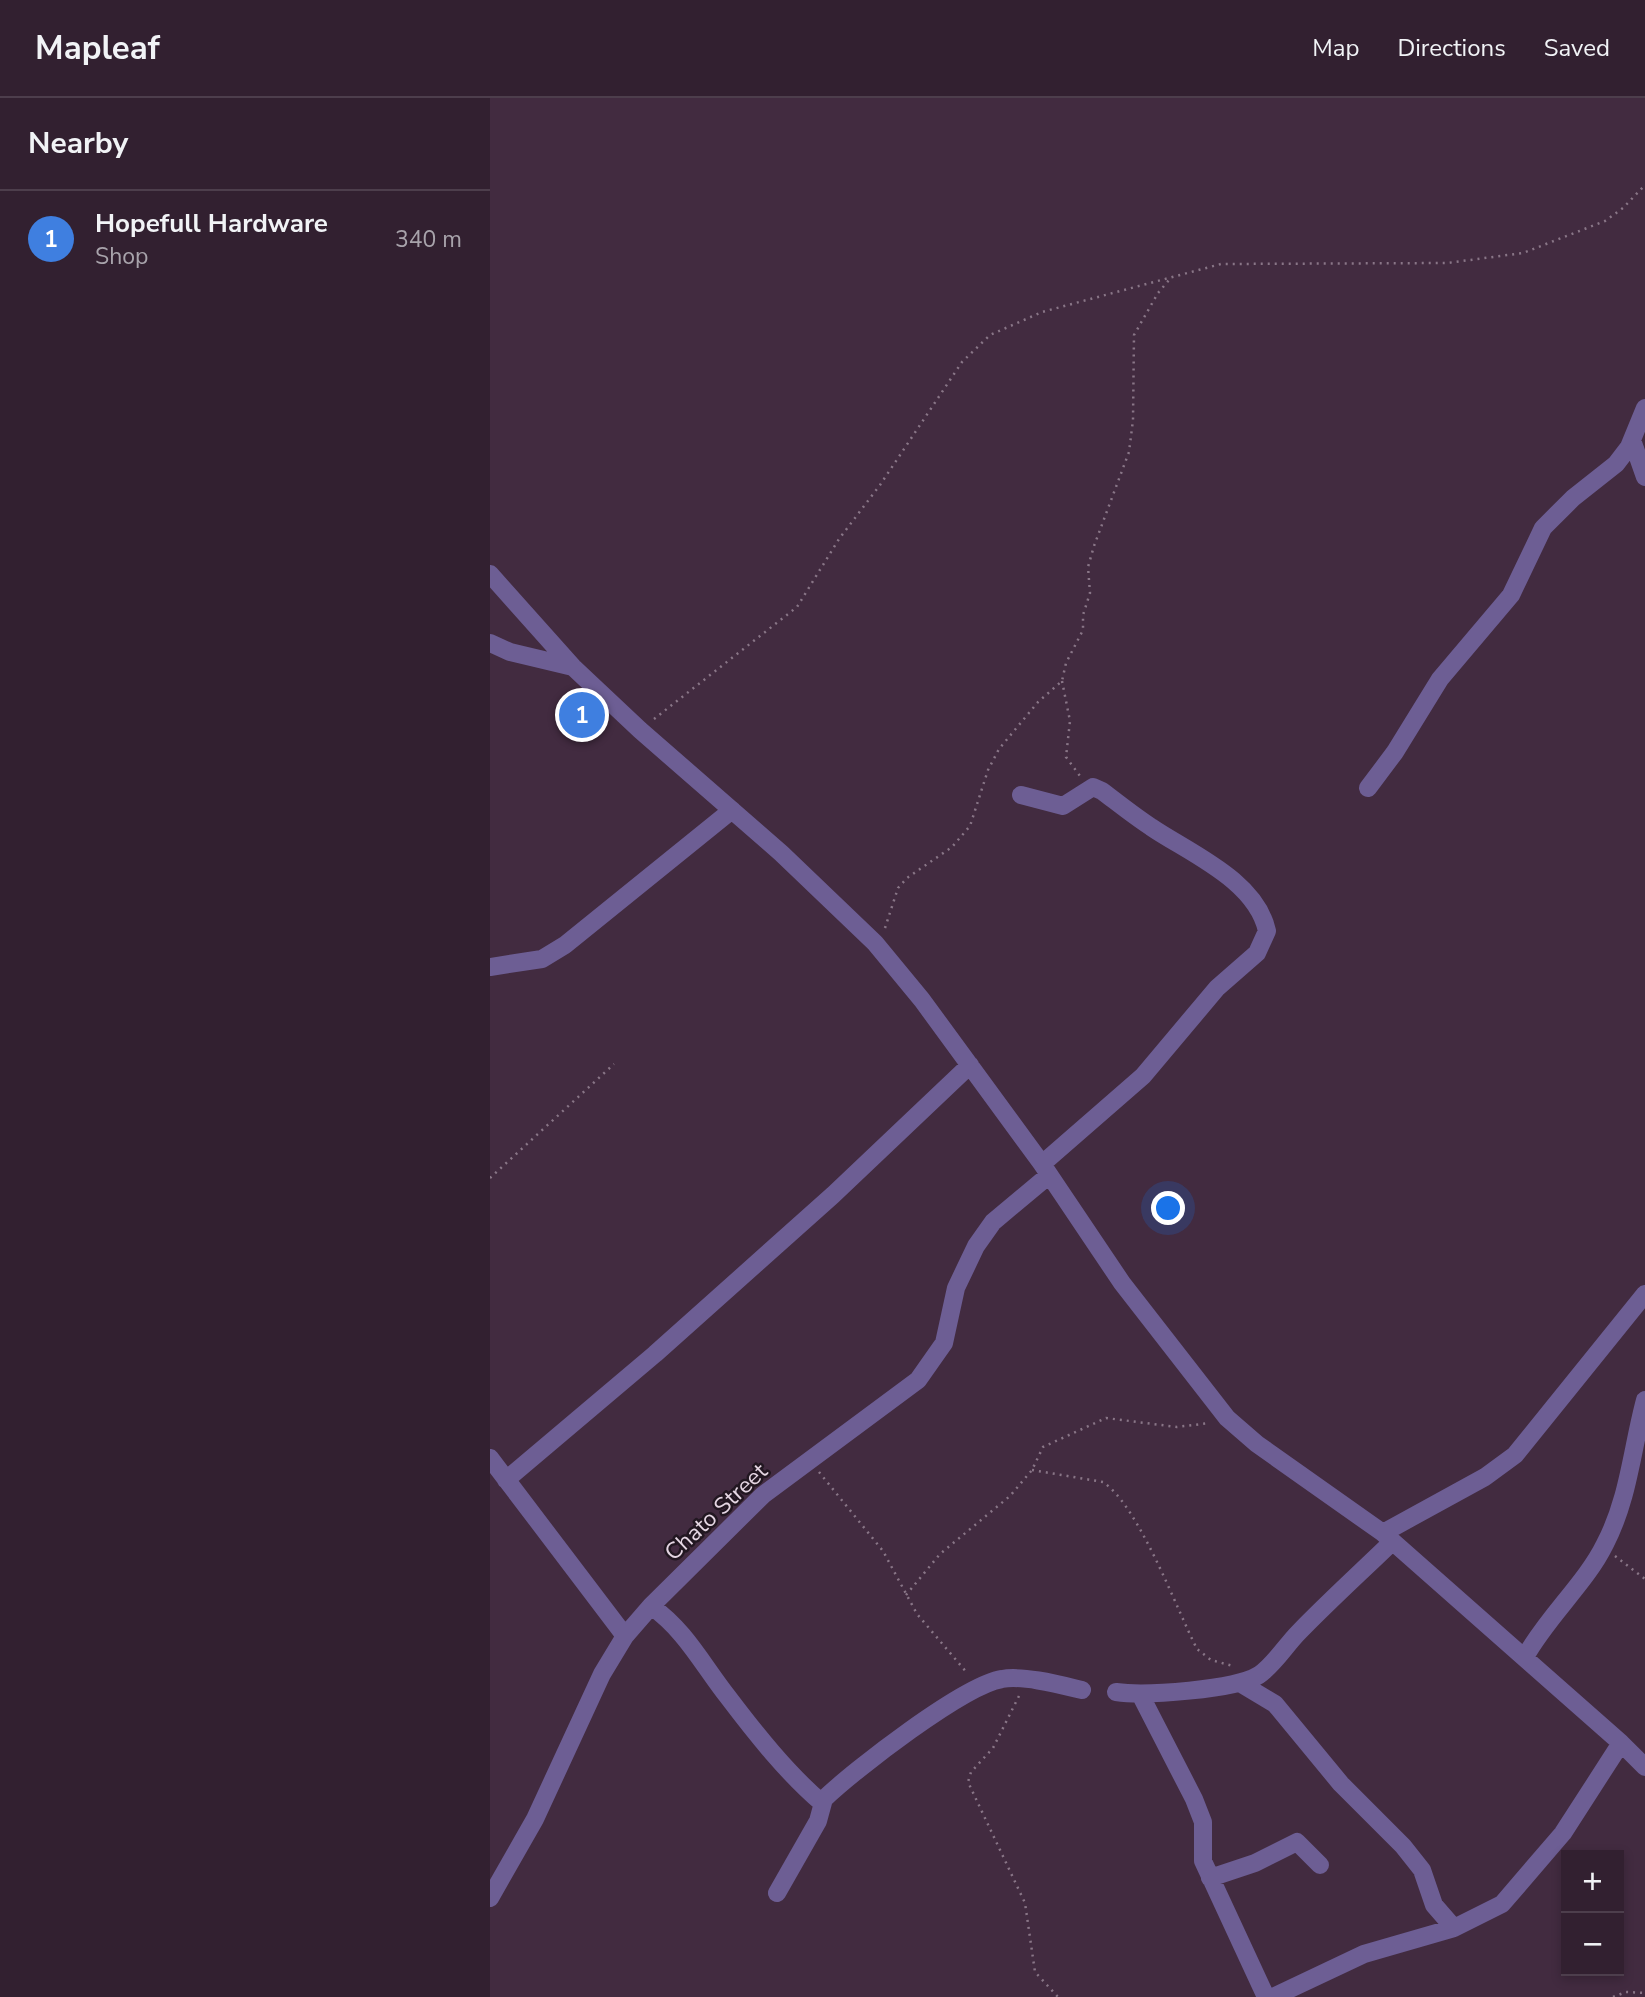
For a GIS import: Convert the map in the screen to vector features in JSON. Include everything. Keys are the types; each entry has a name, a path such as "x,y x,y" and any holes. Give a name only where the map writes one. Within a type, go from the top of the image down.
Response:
{"street":[{"path":"1368,788 1395,752 1440,679 1511,595 1543,528 1573,498 1616,464 1632,440 1645,408"},
{"path":"1632,440 1645,477"},
{"path":"490,574 573,667 875,943 970,1065 1129,1293 1227,1418 1267,1451 1388,1538 1622,1743 1645,1767"},
{"path":"490,643 510,652 573,667"},
{"path":"1021,794 1063,806 1093,787"},
{"name":"Chato Street","path":"490,1898 535,1819 602,1674 625,1636 651,1606 763,1495 918,1380 944,1343 956,1289 976,1246 993,1222 1143,1076 1217,988 1257,953 1267,931 1261,913 1246,894 1223,874 1093,787"},
{"path":"490,967 542,959 565,945 732,810"},
{"path":"506,1480 655,1354 863,1168 970,1065"},
{"path":"1115,1692 1141,1696 1241,1683 1260,1674 1388,1538 1486,1477 1514,1455 1645,1294"},
{"path":"1525,1657 1537,1636 1604,1547 1622,1505 1645,1400"},
{"path":"490,1458 625,1636"},
{"path":"651,1606 672,1621 689,1640 726,1696 803,1787 822,1803"},
{"path":"777,1893 818,1821 822,1803 946,1705 1001,1679 1082,1690"},
{"path":"1241,1683 1275,1704 1341,1784 1403,1846 1422,1870 1434,1905 1454,1928"},
{"path":"1141,1696 1200,1812 1204,1832 1201,1855 1266,1997"},
{"path":"1273,1997 1364,1954 1454,1928 1486,1914 1519,1888 1563,1833 1622,1743"},
{"path":"1210,1878 1255,1863 1297,1842 1320,1865"}],"path":[{"path":"640,730 797,607 839,538 880,485 962,362 979,343 1042,312 1221,264 1447,263 1522,253 1605,221 1623,208 1645,185"},
{"path":"1093,787 1074,771 1066,757 1070,720 1062,681 1066,663 1083,630 1083,615 1090,593 1088,567 1094,545 1129,452 1133,421 1135,335 1158,293 1171,278"},
{"path":"875,943 890,918 898,888 907,878 952,847 970,826 988,769 999,750 1038,702 1062,681"},
{"path":"490,1178 614,1064"},
{"path":"906,1595 940,1554 1010,1496 1031,1470 1043,1447 1106,1418 1177,1427 1227,1418"},
{"path":"810,1461 883,1550 906,1595 930,1631 980,1687"},
{"path":"1031,1470 1103,1482 1112,1488 1139,1528 1197,1649 1211,1660 1260,1674"},
{"path":"1604,1547 1645,1579"},
{"path":"1028,1681 1012,1705 993,1748 971,1772 968,1782 1024,1903 1035,1972 1058,1997"},
{"path":"1613,1997 1626,1992 1645,1993"}],"place":[{"name":"Hopefull Hardware","path":"582,715"}]}
